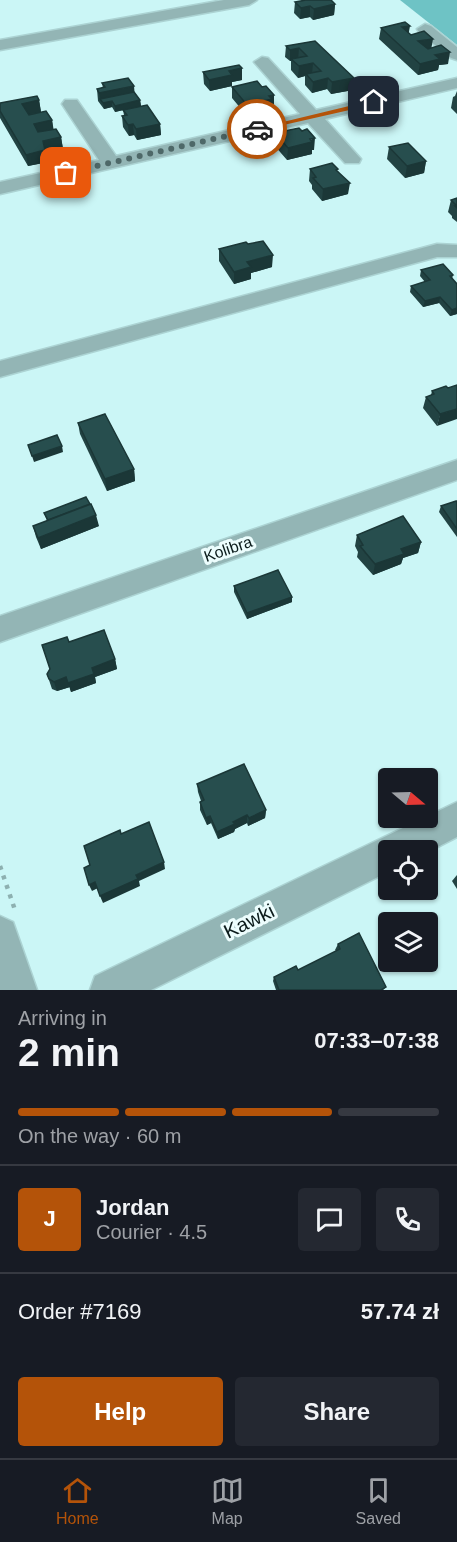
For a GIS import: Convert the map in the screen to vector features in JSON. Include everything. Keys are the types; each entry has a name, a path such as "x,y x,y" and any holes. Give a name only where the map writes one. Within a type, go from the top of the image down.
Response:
{"street":[{"path":"0,45 249,0"},
{"path":"425,29 457,55"},
{"path":"262,62 352,159"},
{"path":"0,188 457,83"},
{"path":"71,104 111,163"},
{"path":"0,369 437,250 457,251"},
{"name":"Kolibra","path":"0,629 457,470"},
{"path":"414,840 457,819"},
{"name":"Kawki","path":"109,990 378,858"},
{"path":"0,935 18,990"}],"shaded area":[{"path":"400,0 457,0 457,45"}],"building":[{"path":"331,0 335,4 314,9 310,6 301,8 295,2"},
{"path":"405,22 410,26 402,27 411,35 424,31 433,39 418,41 428,49 441,45 450,52 435,55 440,59 420,64 381,28"},
{"path":"315,41 354,78 332,82 328,78 313,82 306,74 321,71 313,63 299,66 291,59 307,56 299,48 290,50 286,46"},
{"path":"239,65 242,68 229,71 232,75 209,80 203,72"},
{"path":"128,78 134,86 99,93 97,89 105,87 102,83"},
{"path":"257,81 262,87 266,86 274,95 269,96 272,99 247,105 232,87"},
{"path":"134,92 140,100 115,106 112,101 103,103 100,99"},
{"path":"37,96 39,100 22,104 29,115 46,111 52,120 34,124 38,132 56,129 61,137 43,141 45,150 26,155 0,111 0,103"},
{"path":"147,105 160,124 136,129 133,124 128,125 122,116 127,115 123,110"},
{"path":"299,128 302,131 307,129 315,138 310,139 312,142 288,148 275,133"},
{"path":"408,143 426,161 407,166 389,147"},
{"path":"332,163 350,183 323,189 313,178 316,177 310,169"},
{"path":"457,198 457,206 451,200"},
{"path":"263,241 273,255 247,262 251,267 234,272 219,249 246,242 248,244"},
{"path":"443,264 453,275 450,276 457,284 457,308 452,310 440,297 425,301 411,286 430,280 421,270"},
{"path":"457,385 457,409 440,414 426,397 434,394 432,391"},
{"path":"105,414 134,469 105,479 78,423"},
{"path":"57,435 62,446 32,456 28,445"},
{"path":"86,497 90,504 48,520 44,513"},
{"path":"457,501 457,529 441,506"},
{"path":"91,504 96,515 38,538 33,526"},
{"path":"403,516 421,542 401,549 404,554 375,564 360,546 363,545 357,535"},
{"path":"278,570 292,597 247,613 234,586"},
{"path":"104,630 115,659 92,668 94,674 68,683 66,677 54,682 49,679 47,674 50,669 42,645 67,637 69,642"},
{"path":"244,764 266,810 249,818 247,815 233,822 235,824 217,832 210,816 206,818 200,802 204,800 197,784"},
{"path":"149,822 164,862 136,875 138,879 100,896 95,882 89,885 84,868 90,865 84,846 120,830 121,834"},
{"path":"359,933 386,987 381,990 279,990 274,977 296,966 298,970 340,949 338,944"}],"way so far":[{"path":"66,173 257,129"}],"route":[{"path":"257,129 374,102"}]}
